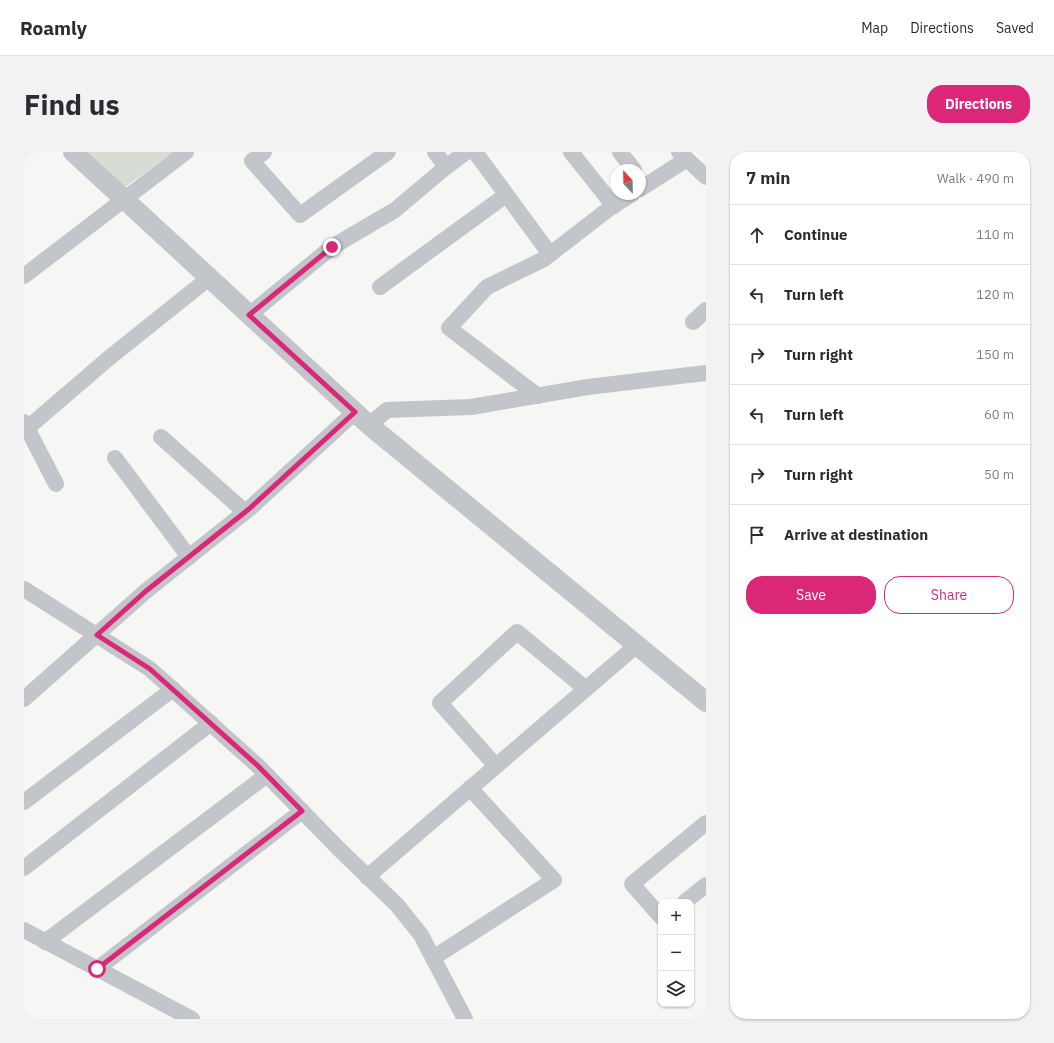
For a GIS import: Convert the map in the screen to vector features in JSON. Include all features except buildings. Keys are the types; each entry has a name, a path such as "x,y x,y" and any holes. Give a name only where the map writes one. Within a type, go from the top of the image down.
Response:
{"street":[{"path":"73,152 362,418 706,702"},
{"path":"24,276 186,152"},
{"path":"264,152 252,161 300,214 388,152"},
{"path":"435,152 446,168"},
{"path":"249,315 332,247 395,210 466,152"},
{"path":"475,152 550,254"},
{"path":"571,152 614,206"},
{"path":"620,152 629,164"},
{"path":"646,183 683,156 706,177"},
{"path":"380,287 506,195"},
{"path":"538,396 449,328 487,287 544,259 622,200"},
{"path":"56,484 25,427 209,278"},
{"path":"692,322 706,310"},
{"path":"24,700 146,591 362,418 387,410 471,407 588,387 706,373"},
{"path":"161,437 245,512"},
{"path":"115,458 189,557"},
{"path":"24,589 150,669 267,775 396,905 421,935 465,1019"},
{"path":"496,766 440,703 517,632 586,689"},
{"path":"367,877 637,645"},
{"path":"24,802 173,689"},
{"path":"24,868 211,723"},
{"path":"45,942 267,775"},
{"path":"433,958 554,880 470,788"},
{"path":"97,969 302,811"},
{"path":"658,914 632,884 706,823"},
{"path":"689,899 706,885"},
{"path":"24,930 192,1019"}],"shaded area":[{"path":"88,152 173,152 125,187"}],"route":[{"path":"97,969 302,811 258,766 150,669 97,635 146,591 249,509 355,412 249,315 332,247"}]}
